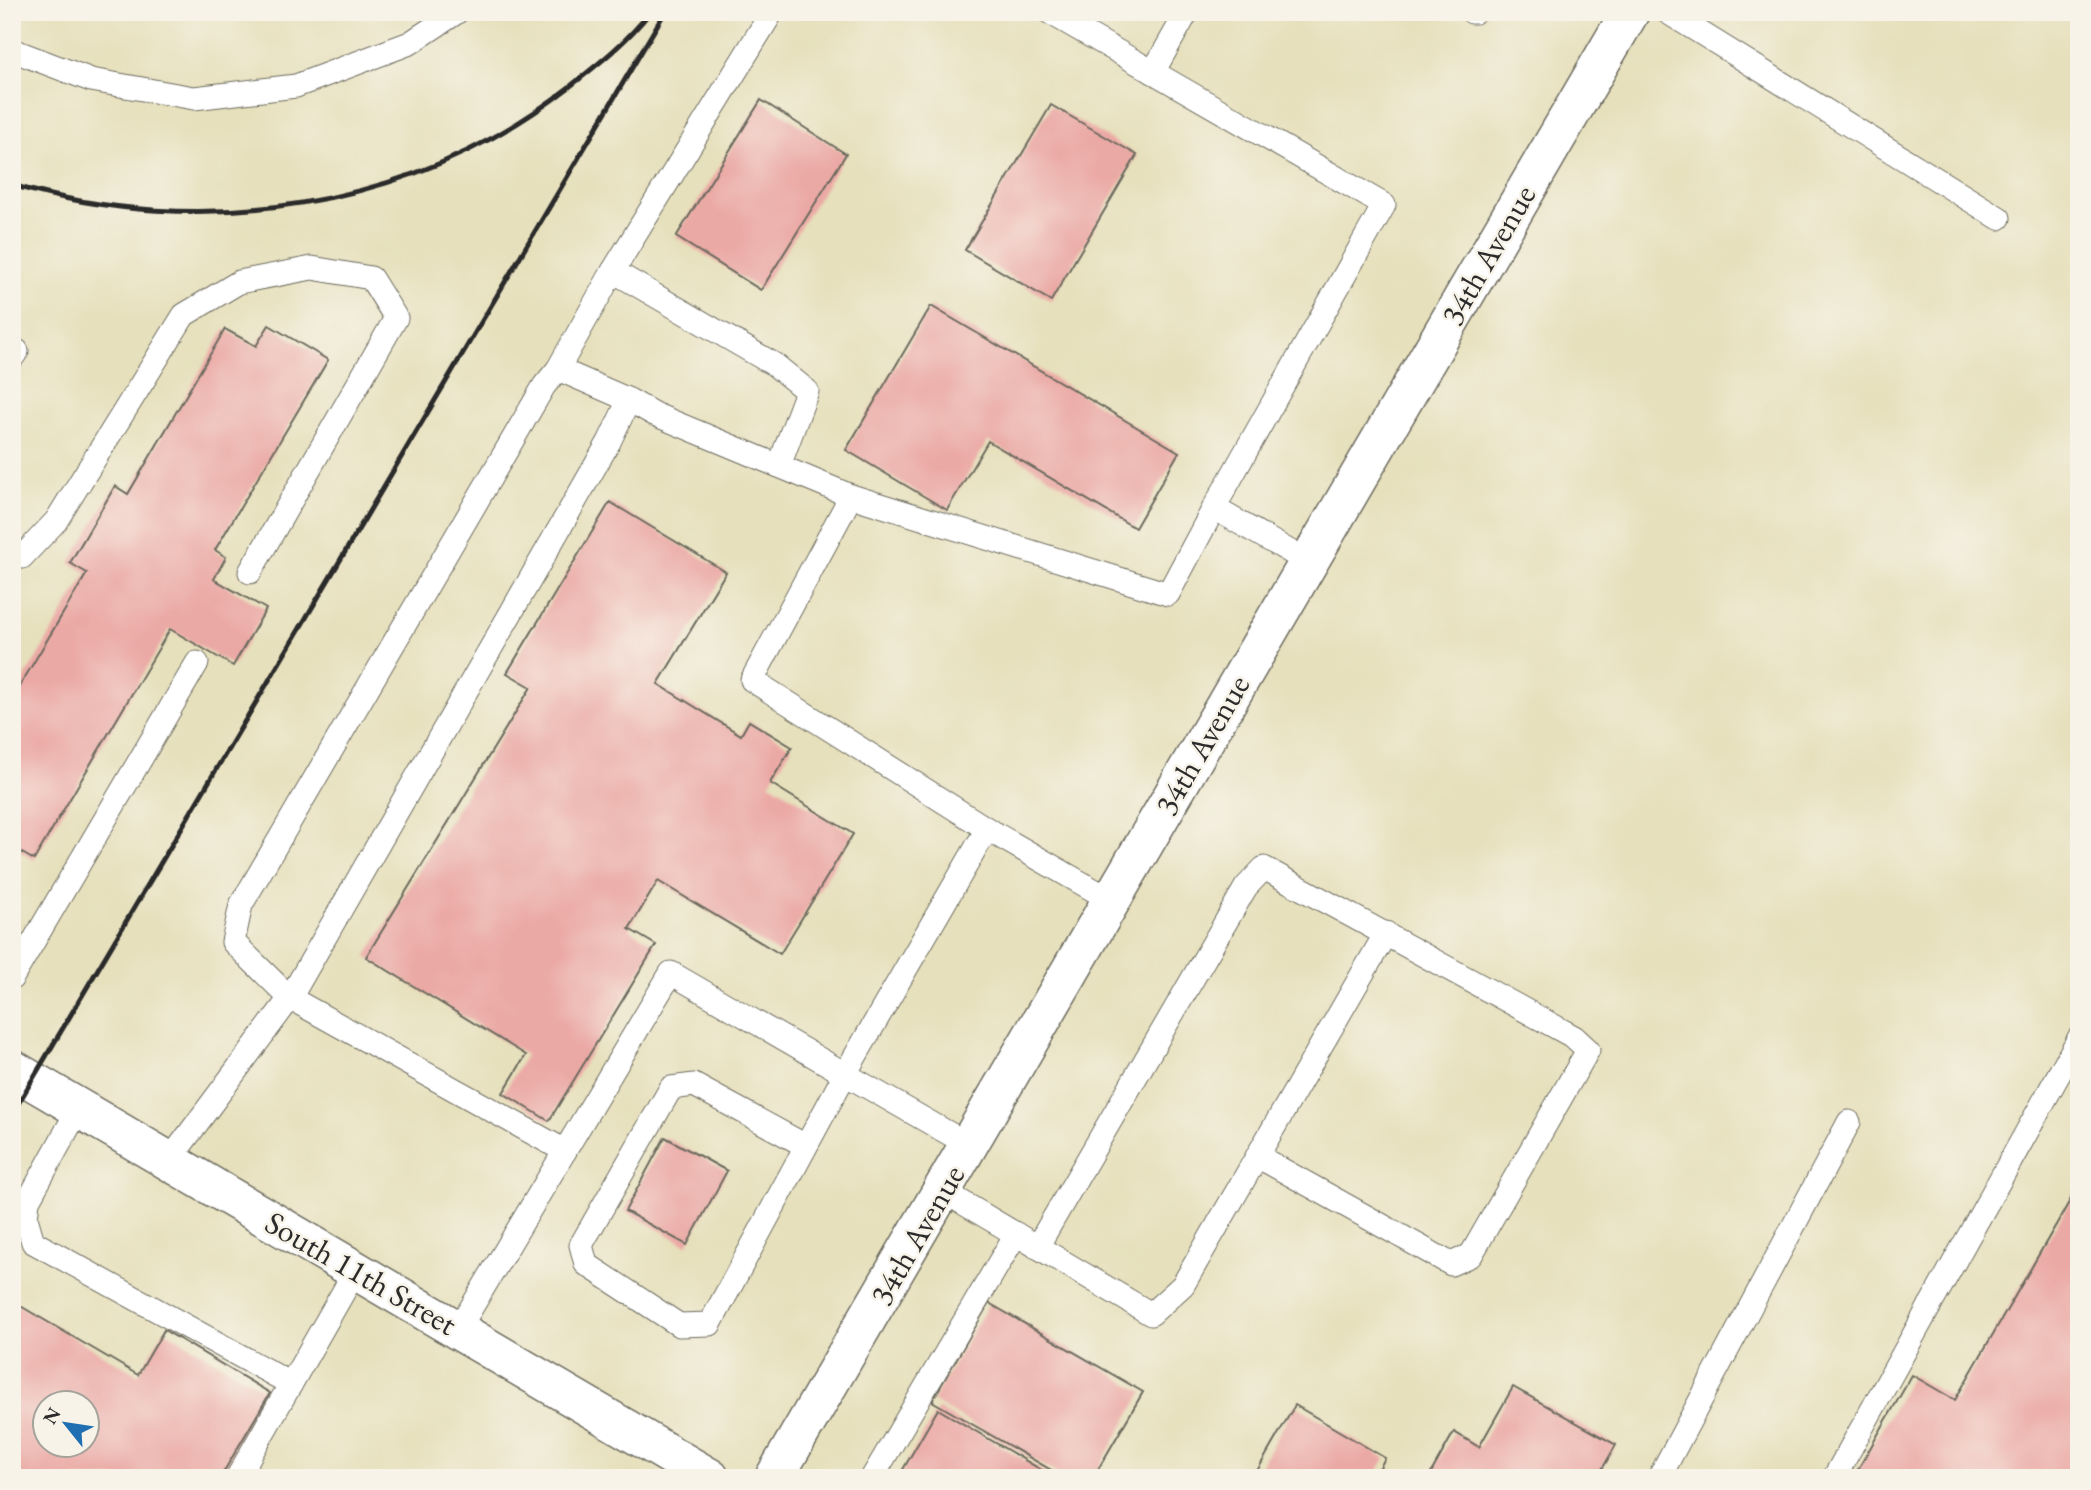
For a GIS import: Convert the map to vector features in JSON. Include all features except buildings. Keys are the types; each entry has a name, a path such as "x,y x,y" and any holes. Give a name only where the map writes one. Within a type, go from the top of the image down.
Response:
{"street":[{"name":"34th Avenue","path":"774,1478 1630,12"},
{"name":"South 11th Street","path":"12,1069 710,1478"}],"lane":[{"path":"12,51 91,80 194,98 296,86 411,43 457,12"},
{"path":"565,1151 290,998 233,942 242,905 544,386 558,369 613,271 772,12"},
{"path":"558,369 654,414 851,496 1168,594 1384,205 1049,12"},
{"path":"1153,72 1187,12"},
{"path":"1667,12 1999,218"},
{"path":"16,561 56,521 184,315 239,282 312,268 371,278 396,318 250,572"},
{"path":"613,271 775,365 807,391 779,466"},
{"path":"12,348 17,351 12,358"},
{"path":"169,1161 290,998 602,454 629,400"},
{"path":"851,496 752,680 987,829 1111,900"},
{"path":"1214,508 1308,562"},
{"path":"12,978 197,663"},
{"path":"806,1146 694,1085 671,1087 581,1244 586,1264 680,1325 709,1324 806,1146 845,1074 987,829"},
{"path":"1037,1247 1246,887 1264,868 1574,1037 1588,1050 1471,1255 1451,1264 1259,1157"},
{"path":"943,1191 1152,1314 1183,1285 1387,933"},
{"path":"458,1330 671,973 969,1145"},
{"path":"1834,1478 2079,1038"},
{"path":"79,1108 28,1201 26,1218 33,1242 291,1384"},
{"path":"1659,1478 1849,1122"},
{"path":"872,1478 1016,1234"},
{"path":"237,1478 356,1270"}],"railway":[{"path":"12,185 84,202 157,210 230,211 302,203 373,187 441,162 507,129 590,71 622,43 650,12"},
{"path":"12,1114 665,12"}]}
